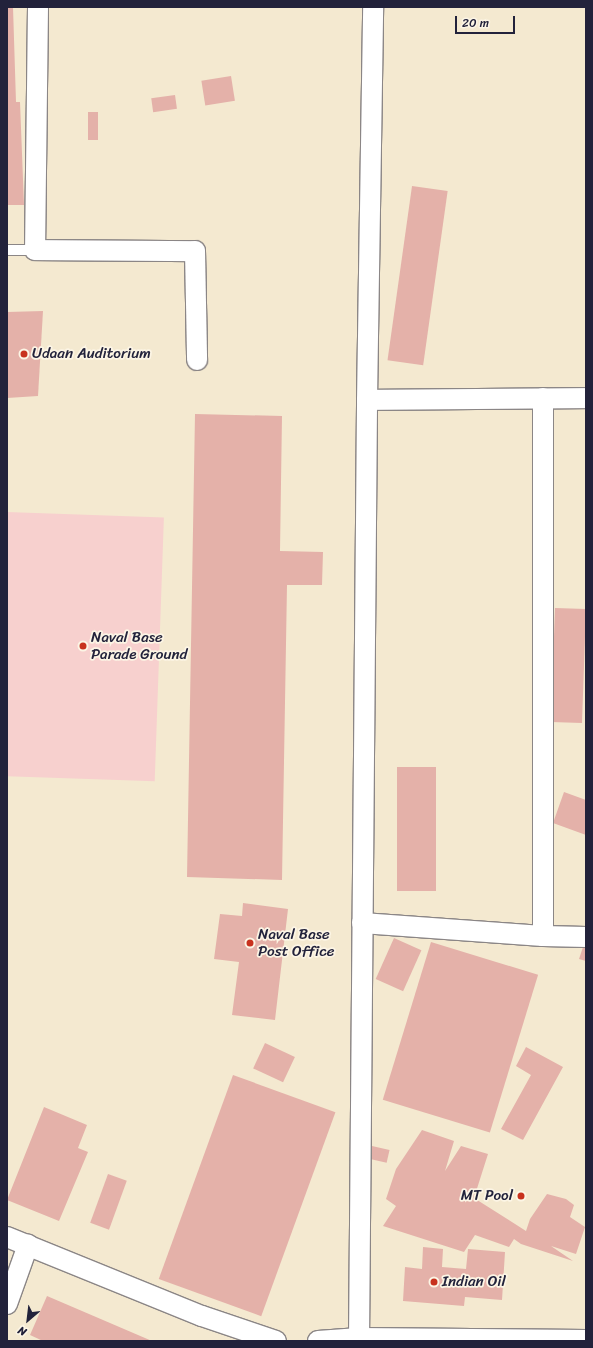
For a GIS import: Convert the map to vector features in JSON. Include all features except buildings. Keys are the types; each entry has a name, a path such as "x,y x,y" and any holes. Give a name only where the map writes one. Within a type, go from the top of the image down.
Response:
{"street":[{"path":"38,7 35,250 195,251 197,360"},
{"path":"359,1340 367,400 373,7"},
{"path":"543,398 543,936"},
{"path":"367,400 586,398"},
{"path":"362,923 543,936 586,937"},
{"path":"7,1237 202,1316 276,1341"},
{"path":"7,1304 28,1245"},
{"path":"318,1341 586,1340"}],"lane":[{"path":"7,250 35,250"}],"shaded area":[{"name":"Naval Base Parade Ground","path":"7,512 164,517 155,781 7,776"}],"place":[{"name":"Udaan Auditorium","path":"24,354"},
{"name":"Naval Base Parade Ground","path":"83,646"},
{"name":"Naval Base Post Office","path":"250,943"},
{"name":"MT Pool","path":"521,1196"},
{"name":"Indian Oil","path":"434,1282"}]}
